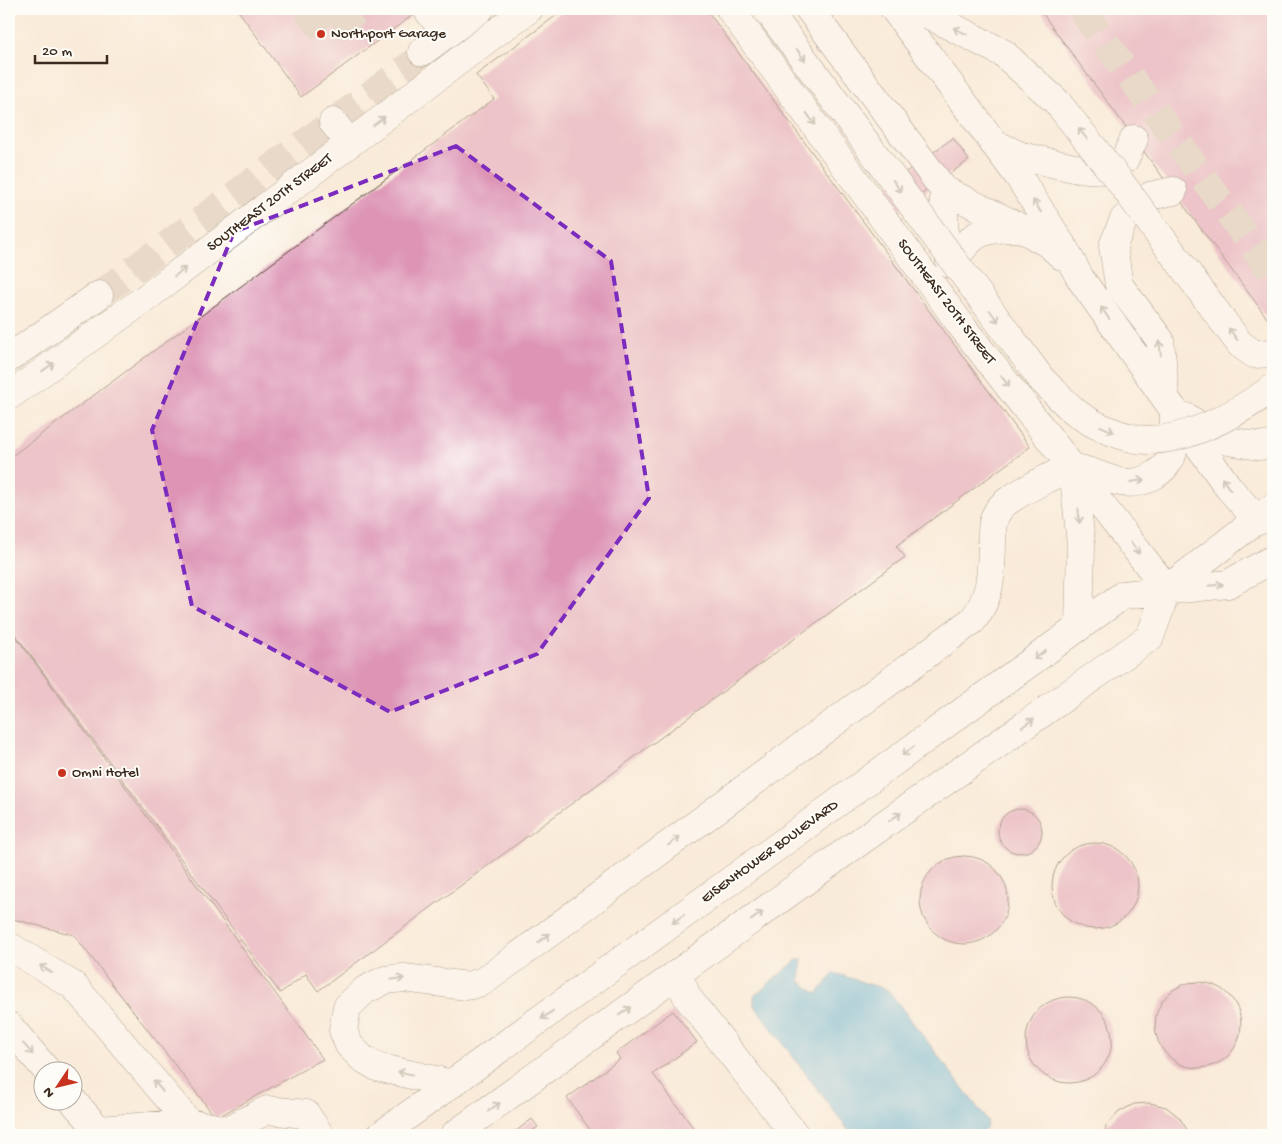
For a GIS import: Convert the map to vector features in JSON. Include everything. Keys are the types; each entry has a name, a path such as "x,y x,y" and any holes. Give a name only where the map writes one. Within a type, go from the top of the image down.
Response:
{"street":[{"path":"427,9 446,34"},
{"path":"422,52 480,9"},
{"name":"SOUTHEAST 20TH STREET","path":"9,396 143,300 529,9"},
{"name":"SOUTHEAST 20TH STREET","path":"730,9 964,329 1167,590"},
{"path":"454,1135 855,844 1150,637 1167,590 1268,515 1228,488 1064,258 1050,245 1021,228 944,190 809,9"},
{"path":"894,9 1019,177 1065,250 1080,278"},
{"path":"766,12 1042,380 1078,414 1110,432 1148,440 1183,435 1242,410 1273,388"},
{"path":"923,12 1002,53 1056,102 1118,179 1240,344 1254,354 1273,353"},
{"path":"333,122 349,143"},
{"path":"993,143 1021,156 1074,168 1104,170 1125,159 1134,139"},
{"path":"944,190 944,230 964,329"},
{"path":"452,1084 377,1067 362,1058 349,1045 343,1030 347,1007 365,990 385,980 404,978 467,986 482,982 973,620 982,608 988,592 991,575 992,526 998,510 1012,499 1041,482 1073,468 1122,482 1139,482 1153,476 1164,466 1172,452 1169,403 1160,340 1120,285 1113,246 1124,219 1150,196 1173,191"},
{"path":"950,264 971,238 984,231 998,228 1021,228"},
{"path":"9,358 99,295"},
{"path":"1169,403 1222,440 1259,446 1273,446"},
{"path":"1073,468 1082,544 1079,626"},
{"name":"EISENHOWER BOULEVARD","path":"381,1135 1123,595 1228,584 1273,559"},
{"path":"9,946 74,986 189,1123"},
{"path":"678,973 687,997 788,1133"},
{"path":"9,1026 40,1062"},
{"path":"82,1111 99,1130 189,1123 228,1130 267,1110 306,1114 320,1135"}],"highlighted area":[{"path":"456,146 611,261 649,498 537,654 390,712 192,606 152,430 234,232"}],"water":[{"path":"797,960 802,960 800,981 817,994 834,973 888,990 988,1121 986,1129 978,1135 852,1135 754,1005 754,996"}],"building":[{"name":"Northport Garage","path":"237,9 421,9 301,97"},
{"path":"565,9 706,9 1030,447 896,546 905,557 318,991 306,974 280,993 9,626 9,458 494,99 476,75"},
{"path":"1039,9 1273,9 1273,326 1173,191"},
{"path":"953,138 969,160 900,210 884,188"},
{"name":"Omni Hotel","path":"9,627 323,1059 216,1118 74,935 9,918"},
{"path":"1024,809 1036,815 1041,822 1041,840 1036,847 1029,852 1016,853 1008,850 1001,843 998,827 1001,819 1008,812"},
{"path":"1095,843 1112,846 1126,855 1135,869 1138,886 1135,903 1126,917 1112,926 1095,929 1078,926 1064,917 1055,903 1052,886 1055,869 1064,855 1078,846"},
{"path":"964,856 981,859 989,863 1001,875 1005,883 1008,900 1005,917 1001,925 989,937 981,941 964,944 947,941 939,937 927,925 923,917 920,900 923,883 927,875 939,863 947,859"},
{"path":"1198,982 1215,985 1234,1001 1238,1008 1241,1025 1238,1042 1222,1061 1215,1065 1198,1068 1181,1065 1162,1049 1158,1042 1155,1025 1158,1008 1174,989 1181,985"},
{"path":"1069,997 1086,1000 1100,1009 1109,1023 1112,1040 1109,1057 1100,1071 1086,1080 1069,1083 1052,1080 1038,1071 1029,1057 1026,1040 1029,1023 1038,1009 1052,1000"},
{"path":"673,1011 697,1042 653,1074 699,1135 594,1135 567,1098 620,1059 616,1053"},
{"path":"1150,1103 1166,1107 1179,1117 1189,1135 1104,1135 1106,1126 1119,1112 1134,1104"},
{"path":"532,1119 538,1127 526,1135 511,1135"}],"tunnel":[{"path":"306,9 326,34 360,9"},
{"path":"1081,9 1273,274"},
{"path":"99,295 443,41"}],"place":[{"name":"Northport Garage","path":"321,34"},
{"name":"Omni Hotel","path":"62,773"}]}
